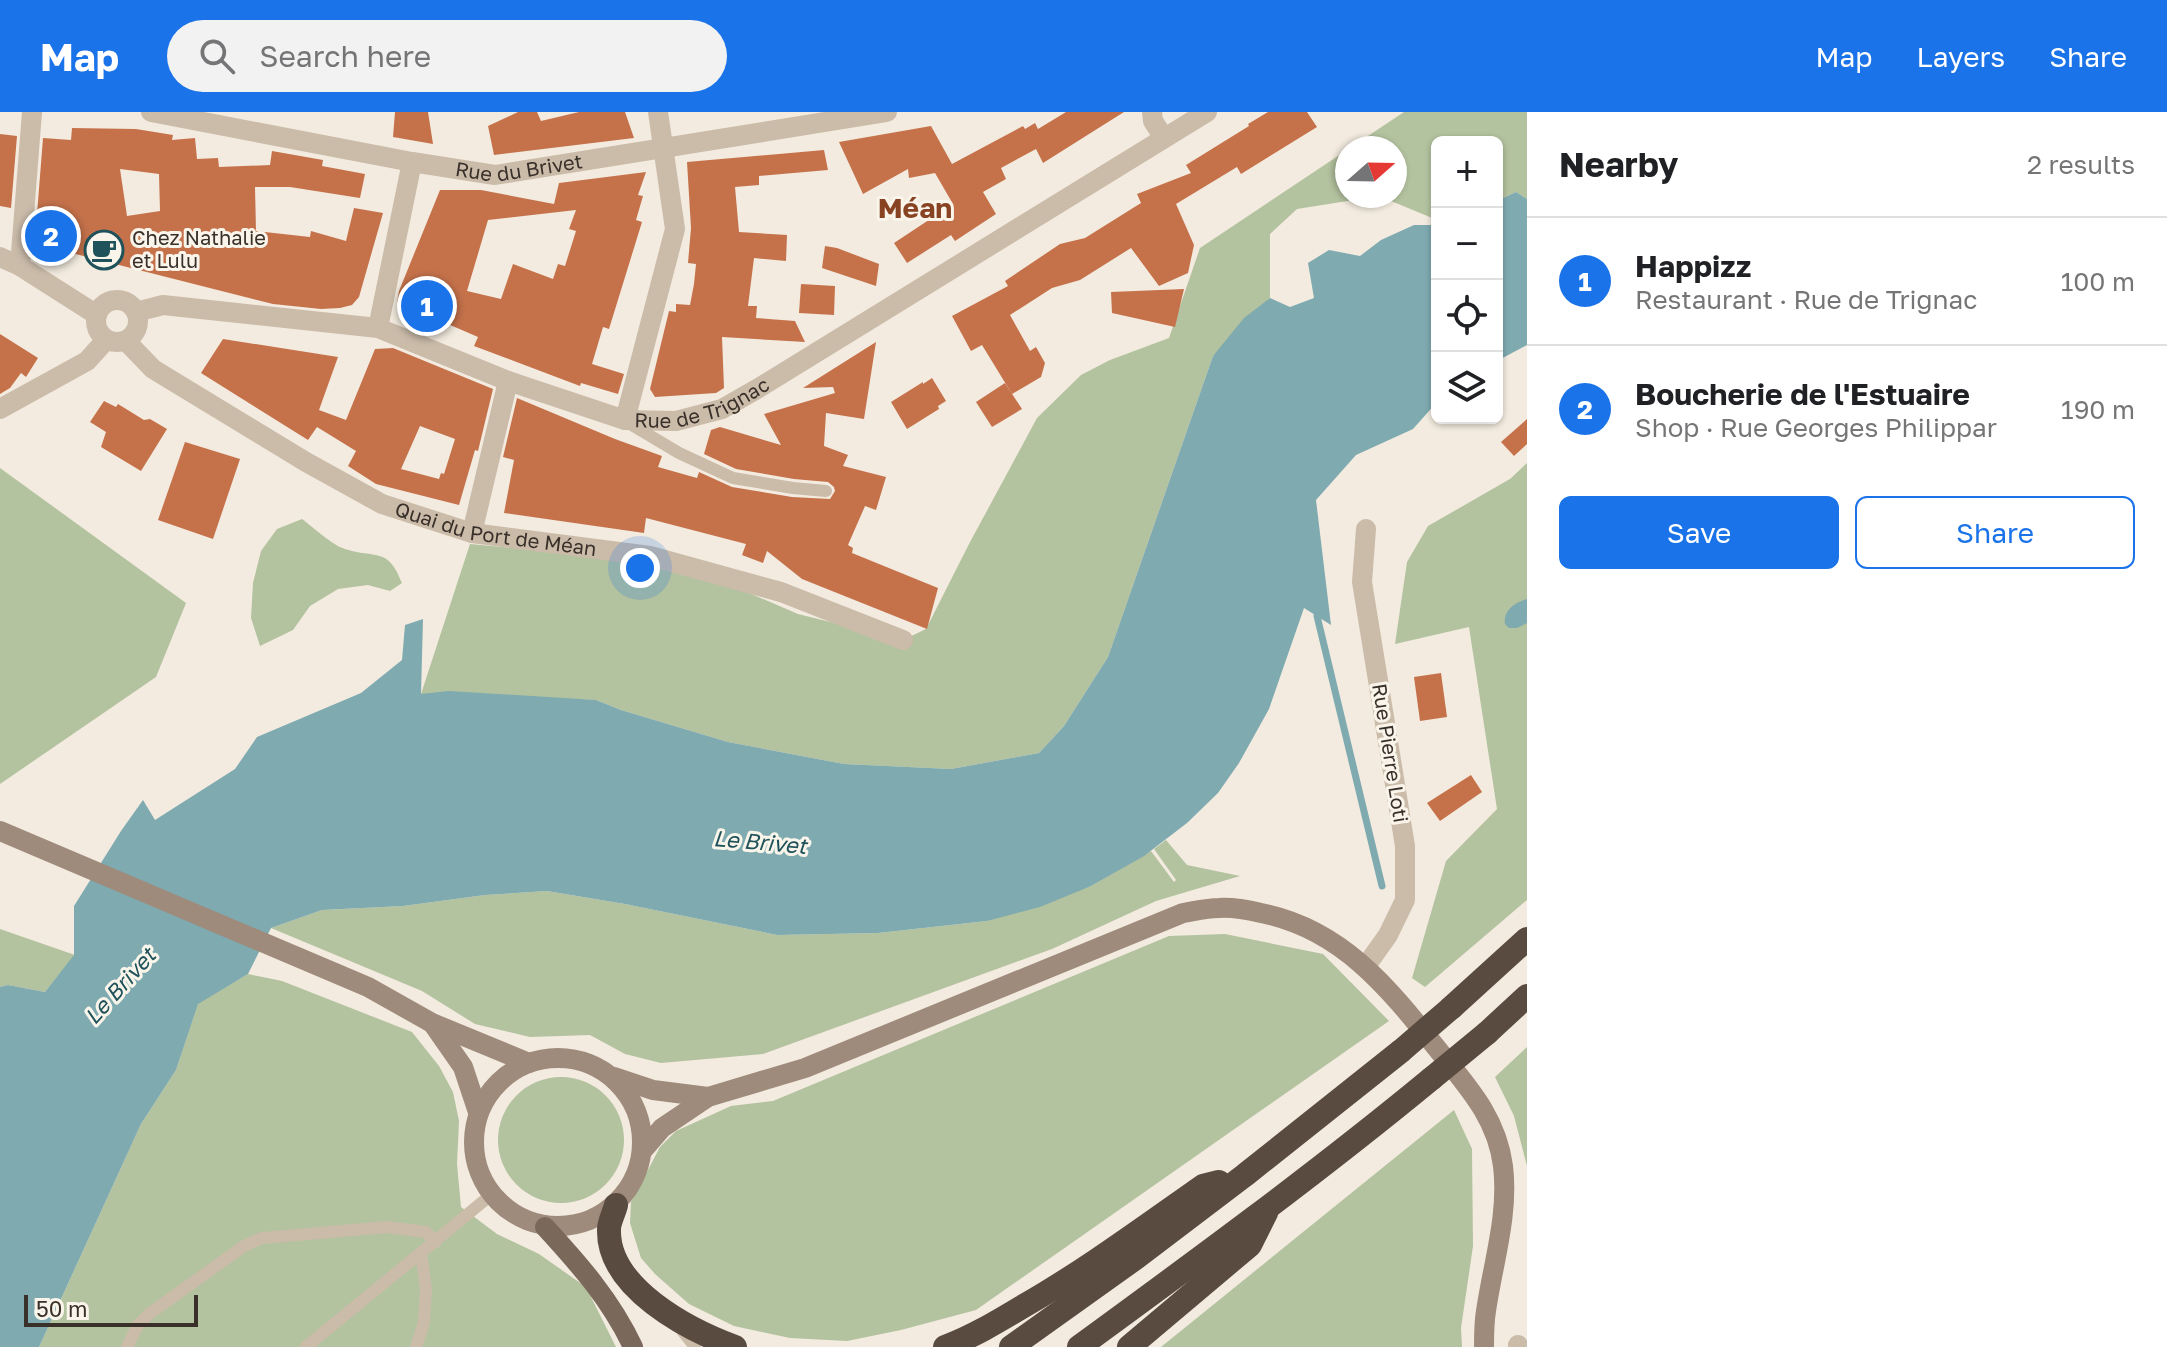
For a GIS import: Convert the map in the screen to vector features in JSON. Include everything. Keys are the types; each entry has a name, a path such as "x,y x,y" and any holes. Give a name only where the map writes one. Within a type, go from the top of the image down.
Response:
{"highway":[{"path":"1011,1347 1245,1175 1401,1051 1527,939"},
{"path":"1079,1347 1349,1147 1527,996"},
{"path":"945,1347 1038,1298 1203,1186 1245,1175"},
{"path":"616,1205 609,1229 614,1257 646,1299 701,1333 735,1347"},
{"path":"1129,1347 1250,1245 1268,1209"}],"main road":[{"path":"0,831 368,987 432,1023 529,1063"},
{"path":"643,1150 662,1128 708,1097 805,1068 1183,913 1220,908 1284,917 1315,930 1366,966 1395,995 1482,1105 1497,1137 1503,1167 1504,1207 1485,1314 1484,1347"},
{"path":"432,1023 463,1067 478,1112"},
{"path":"611,1076 630,1097 641,1122 643,1150 629,1189 616,1205 594,1219 570,1227 545,1227 506,1210 491,1195 477,1169 473,1140 478,1112 490,1091 508,1074 529,1063 550,1058 572,1058 593,1065 611,1076 653,1090 708,1097"},
{"path":"545,1227 607,1298 633,1347"}],"street":[{"path":"20,266 32,112"},
{"name":"Rue du Brivet","path":"151,112 495,175 887,112"},
{"path":"625,420 675,229 658,112"},
{"path":"1152,112 1153,121 1164,138"},
{"name":"Rue de Trignac","path":"136,312 163,305 378,328 508,381 625,420 676,421 722,409 1207,112"},
{"path":"378,328 412,162"},
{"path":"0,257 20,266 97,315"},
{"path":"0,409 87,361 116,340 132,337 138,325 136,312 132,306 119,300 106,304 97,315 98,329 116,340"},
{"name":"Quai du Port de Méan","path":"116,340 153,369 306,462 382,504 472,533 650,556 781,592 903,640"},
{"path":"472,533 508,381"},
{"name":"Rue Pierre Loti","path":"1366,529 1362,582 1405,846 1405,900 1388,935 1366,966"}],"lane":[{"path":"625,420 679,453 733,478 826,491"},
{"path":"306,1347 491,1195"},
{"path":"127,1347 138,1325 149,1314 244,1246 262,1238 387,1227 426,1232 436,1242"},
{"path":"416,1347 424,1322 426,1289 421,1253"},
{"path":"670,1316 695,1347"}],"green space":[{"path":"1404,112 1527,112 1527,199 1516,192 1503,198 1503,136 1431,136 1431,218 1407,208 1407,136 1368,136"},
{"path":"1335,158 1335,203 1297,209 1270,234 1270,298 1213,356 1108,657 1064,726 1039,753 951,769 844,764 728,742 596,700 421,694 470,544 649,561 705,574 798,614 903,640 926,629 1037,418 1081,375 1110,360 1169,338 1200,248"},
{"path":"1527,463 1527,900 1425,987 1412,978 1446,861 1497,809 1469,627 1395,644 1407,562 1428,526 1510,479"},
{"path":"0,468 186,603 156,677 0,784"},
{"path":"302,519 340,547 386,559 397,571 402,583 390,591 368,585 338,589 310,606 293,630 260,646 251,618 253,583 261,551 277,529"},
{"path":"1166,840 1187,865 1240,876 1156,901 1052,949 763,1054 661,1063 625,1054 590,1035 530,1037 475,1024 422,991 271,928 322,910 403,906 485,895 547,891 777,935 878,933 987,921 1091,886 1151,851 1174,882 1176,880 1154,849"},
{"path":"0,929 75,955 45,992 8,985 0,987"},
{"path":"1225,934 1323,954 1389,1021 976,1310 847,1341 790,1338 734,1326 689,1304 641,1258 630,1223 631,1202 660,1147 676,1131 731,1106 773,1101 1169,936"},
{"path":"248,974 282,981 412,1032 439,1066 453,1092 459,1121 457,1164 461,1207 497,1234 539,1254 586,1287 616,1347 39,1347 141,1124 176,1070 198,1003"},
{"path":"1527,1047 1527,1166 1514,1116 1495,1077"},
{"path":"561,1077 585,1082 606,1095 619,1116 624,1140 619,1164 606,1185 585,1198 561,1203 537,1198 516,1185 503,1164 498,1140 503,1116 516,1095 537,1082"},
{"path":"1454,1110 1472,1149 1473,1246 1461,1328 1462,1347 1161,1347"}],"water":[{"path":"1516,192 1527,199 1527,345 1503,358 1503,208 1503,198"},
{"name":"Le Brivet","path":"1414,225 1431,225 1431,409 1413,429 1356,455 1316,500 1331,625 1304,608 1269,709 1218,793 1187,823 1144,856 1091,886 1040,907 987,921 878,933 777,935 547,891 485,895 403,906 322,910 271,928 248,974 198,1004 176,1070 141,1124 39,1347 0,1347 0,987 8,985 45,992 74,955 74,906 143,800 155,820 235,769 257,737 361,693 402,660 405,625 423,619 421,694 449,691 596,700 728,742 844,764 951,769 1039,753 1064,726 1108,657 1213,356 1244,318 1270,298 1290,307 1314,298 1308,263 1329,250 1360,256 1381,240"},
{"path":"1527,599 1527,623 1509,628 1505,624 1508,611"}],"building":[{"path":"395,112 428,112 433,144 393,137"},
{"path":"518,112 537,112 541,121 579,112 625,112 634,138 494,155 488,126"},
{"path":"1066,112 1124,112 1043,163 1036,149 1001,168 1006,179 983,192 996,214 955,241 951,235 907,263 894,243 953,204 935,173 909,178 908,169 863,194 839,142 931,126 952,164 1023,126 1025,129 1035,123 1038,129"},
{"path":"1268,112 1307,112 1317,127 1241,174 1237,167 1176,204 1194,245 1188,273 1159,286 1131,248 1080,280 1052,288 1010,315 1030,351 1036,347 1045,363 1041,377 1012,394 982,345 971,351 952,316 1008,286 1005,281 1060,244 1085,238 1141,203 1137,194 1191,173 1186,165"},
{"path":"72,128 136,129 173,135 172,140 195,138 197,159 218,158 219,167 270,165 272,151 323,160 322,166 365,174 360,198 290,187 255,187 256,231 310,237 311,231 346,241 354,208 383,213 359,297 352,305 340,308 273,304 48,247 40,239 37,214 43,138 71,140","holes":["120,169 159,174 160,211 127,216"]},
{"path":"0,134 17,136 11,208 0,206"},
{"path":"824,150 828,170 759,176 759,185 735,187 739,232 787,235 786,261 754,258 748,306 757,306 756,318 795,321 805,342 722,337 724,388 716,393 655,397 650,389 669,311 676,312 676,304 690,305 694,284 696,264 688,263 691,228 687,162"},
{"path":"646,172 638,195 643,196 636,220 642,222 609,329 603,327 592,364 624,374 618,394 581,383 580,386 474,346 478,337 397,302 440,190 481,190 554,204 559,183","holes":["576,210 569,229 576,231 565,266 558,264 553,279 513,264 501,299 467,291 488,220"]},
{"path":"825,246 879,264 876,286 822,268"},
{"path":"801,284 835,286 834,315 799,313"},
{"path":"1184,289 1175,327 1112,313 1111,292"},
{"path":"0,334 38,358 26,377 21,373 10,388 0,394"},
{"path":"223,339 338,357 319,410 346,420 375,349 393,348 493,389 478,451 475,450 459,505 376,484 348,466 356,451 317,427 308,440 201,373","holes":["420,426 455,439 444,474 441,473 439,479 401,469"]},
{"path":"876,342 864,419 826,413 824,446 848,455 843,466 886,477 876,510 865,506 848,545 853,548 852,553 938,588 927,629 802,579 767,551 763,563 742,555 746,544 646,518 644,533 504,513 514,460 503,457 517,398 662,456 658,467 697,478 699,472 732,487 792,497 830,499 835,491 828,482 736,469 704,454 711,430 720,427 781,445 764,414 835,393 833,387 803,388"},
{"path":"932,378 946,401 938,406 939,409 907,429 891,402"},
{"path":"1005,383 1022,409 992,427 976,402"},
{"path":"104,401 116,407 118,404 144,420 150,419 167,429 141,471 101,447 106,432 90,422"},
{"path":"1527,419 1527,444 1514,456 1501,442"},
{"path":"185,442 240,459 213,539 158,520"},
{"path":"1441,673 1447,717 1420,721 1414,677"},
{"path":"1471,775 1482,792 1440,821 1427,803"}],"waterway":[{"path":"1317,616 1382,886"}],"place":[{"name":"Boucherie de l'Estuaire","path":"51,236"},
{"name":"Chez Nathalie et Lulu","path":"104,250"},
{"name":"Happizz","path":"427,306"}],"district":[{"name":"Méan","path":"915,208"}]}
